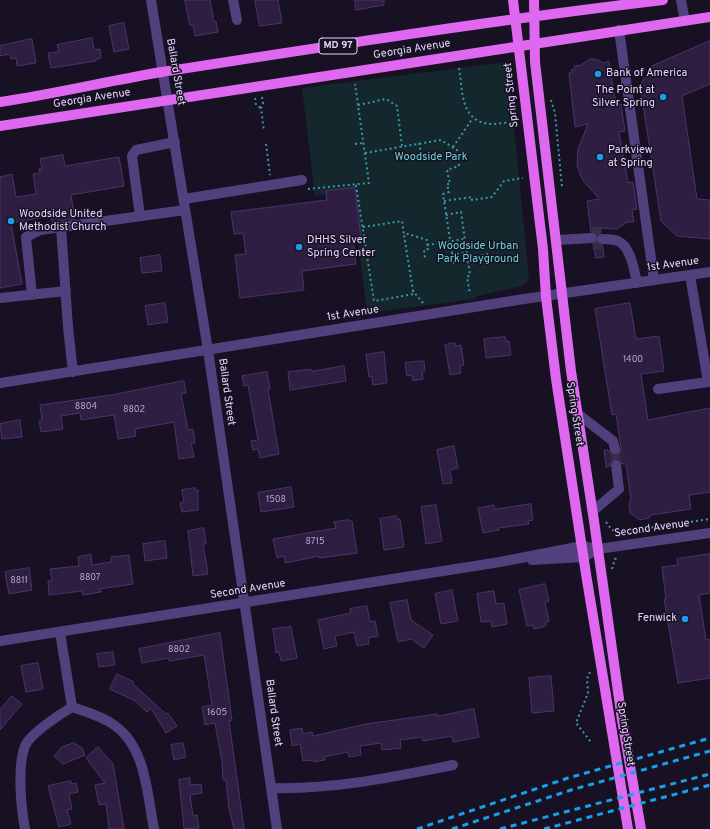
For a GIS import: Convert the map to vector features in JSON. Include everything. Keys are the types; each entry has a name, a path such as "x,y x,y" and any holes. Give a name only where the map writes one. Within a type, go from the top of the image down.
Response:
{"main road":[{"name":"Spring Street","path":"513,0 543,249 546,296 556,379 628,829"},
{"name":"Spring Street","path":"534,0 534,43 562,294 622,720 641,829"},
{"name":"Georgia Avenue","path":"0,102 57,93 162,72 515,19 663,0"},
{"name":"Georgia Avenue","path":"0,126 710,17"}],"street":[{"name":"Ballard Street","path":"151,0 208,350 277,829"},
{"path":"233,0 237,20"},
{"path":"681,0 685,21"},
{"path":"619,30 654,280"},
{"path":"140,216 132,156 136,150 175,142"},
{"path":"184,199 302,180"},
{"path":"32,295 26,237 40,230 185,210"},
{"path":"62,227 73,372"},
{"path":"557,240 596,238 620,242 632,261 637,283"},
{"name":"1st Avenue","path":"0,383 546,296 710,272"},
{"path":"658,389 708,382 690,275"},
{"path":"0,298 66,291"},
{"path":"578,414 613,441 615,449"},
{"path":"593,511 618,489 616,465"},
{"name":"Second Avenue","path":"0,641 500,562 582,546 598,549 710,533"},
{"name":"Second Avenue","path":"500,562 584,557 598,549"},
{"path":"60,632 72,707"},
{"path":"25,829 22,812 21,774 25,746 50,719 72,707"},
{"path":"72,707 115,725 130,740 143,770 154,829"},
{"path":"271,788 308,788 397,777 453,765"}],"path":[{"path":"459,68 467,112 473,118 481,122 494,124 518,121"},
{"path":"355,84 368,183 362,184"},
{"path":"260,108 263,103 262,97"},
{"path":"255,98 256,105 260,108 264,131"},
{"path":"358,105 386,99 396,106 402,146"},
{"path":"452,147 473,118"},
{"path":"365,153 441,140 457,150 460,166 447,170 450,184 447,184 449,192 443,194 454,266"},
{"path":"355,144 363,143"},
{"path":"419,143 421,154"},
{"path":"266,144 270,178"},
{"path":"444,201 472,197 472,200 492,197 504,181 523,178"},
{"path":"356,185 374,301 414,294 413,291"},
{"path":"446,215 461,212 470,275 467,277 470,294"},
{"path":"363,227 402,221 413,291 423,303"},
{"path":"404,235 408,234 427,240 428,249 424,250 425,259"},
{"path":"427,245 464,239"},
{"path":"452,255 466,252"},
{"path":"467,258 488,254"},
{"path":"604,519 608,528 620,532 710,519"},
{"path":"612,569 615,559 624,555"},
{"path":"590,672 587,679 588,693 576,724 591,742"}],"green space":[{"name":"Woodside Park","path":"500,63 505,64 508,69 529,277 527,282 522,286 477,296 475,299 367,313 352,191 315,196 302,88"}],"building":[{"path":"185,0 210,0 214,22 216,21 218,32 195,36 193,25 190,25"},
{"path":"255,0 278,0 282,23 260,26"},
{"path":"355,0 384,0 384,5 356,10"},
{"path":"124,23 129,49 114,52 109,26"},
{"path":"92,38 94,50 100,49 101,58 96,59 96,61 51,68 48,53 59,52 57,45"},
{"path":"32,39 36,63 17,66 16,58 11,59 10,54 0,56 0,46"},
{"path":"710,41 710,84 682,96 697,199 710,200 710,239 677,236 661,221 640,85 652,66"},
{"name":"Parkview at Spring","path":"590,59 596,59 603,63 609,61 616,105 621,104 625,131 619,132 628,183 633,182 637,209 632,210 634,222 627,222 617,229 601,228 601,233 597,235 591,232 587,201 599,199 582,179 577,165 578,149 588,124 575,127 569,73 572,72 571,70 575,69 574,66 581,65"},
{"name":"Woodside United Methodist Church","path":"63,155 65,166 119,157 124,186 71,195 75,219 52,222 51,216 11,223 22,284 0,288 0,177 12,174 16,197 36,194 33,174 40,173 39,169 42,168 40,159"},
{"name":"DHHS Silver Spring Center","path":"355,188 361,238 353,239 356,264 302,271 304,290 240,298 235,255 246,254 243,233 234,234 231,212 327,200 326,191"},
{"path":"597,242 603,246 604,257 596,258 593,244"},
{"path":"160,255 162,271 142,273 140,258"},
{"path":"165,303 168,322 148,325 145,306"},
{"path":"630,303 636,339 659,336 661,349 664,371 641,374 648,420 710,408 710,492 689,495 691,509 651,515 649,518 640,520 630,513 629,503 631,499 626,464 622,464 619,459 615,459 610,462 610,466 606,467 604,450 608,450 611,454 616,455 620,453 621,448 616,414 612,415 595,309"},
{"path":"505,337 506,342 509,341 511,355 486,358 484,339"},
{"path":"455,343 456,346 461,345 464,365 460,366 461,373 450,375 445,345"},
{"path":"384,352 387,383 373,385 372,376 369,377 366,355"},
{"path":"424,361 425,371 422,372 423,379 413,381 412,375 407,376 405,363"},
{"path":"344,366 346,381 290,390 288,372 311,369 312,371"},
{"path":"267,372 270,389 268,390 279,454 260,458 258,449 253,450 251,441 258,440 248,385 244,386 242,376"},
{"path":"184,381 186,393 181,394 188,430 193,429 195,443 191,443 194,457 179,459 174,422 135,429 136,436 118,439 114,415 81,420 80,413 61,416 63,429 41,432 39,421 42,421 40,405 111,395"},
{"path":"20,420 22,437 2,439 0,424"},
{"path":"454,446 458,468 450,470 452,483 443,484 437,450"},
{"path":"291,487 294,507 261,512 258,493"},
{"path":"195,488 195,490 198,490 198,510 182,512 180,503 184,502 182,490"},
{"path":"531,504 533,520 528,521 529,524 498,528 499,530 483,533 478,508 494,505 495,509"},
{"path":"436,505 442,541 426,544 421,507"},
{"path":"396,516 397,519 400,519 404,547 384,550 380,519"},
{"path":"352,521 357,553 319,558 319,556 285,563 284,556 277,558 273,539 336,528 334,522"},
{"path":"204,528 206,544 203,544 208,574 193,576 188,531"},
{"path":"165,541 167,558 145,561 143,544"},
{"name":"Fenwick","path":"710,554 710,593 699,595 706,640 710,639 710,678 678,683 664,599 666,599 662,567 678,565 677,559"},
{"path":"91,555 92,565 111,562 111,557 129,555 133,584 100,589 101,592 83,595 82,591 49,595 48,581 52,580 50,569 79,566 78,557"},
{"path":"29,568 32,590 9,594 5,572"},
{"path":"545,584 549,601 545,602 549,621 546,622 546,626 534,629 533,625 527,626 519,590"},
{"path":"452,590 458,621 441,624 435,594"},
{"path":"494,591 496,604 504,603 507,624 492,627 491,621 481,622 477,594"},
{"path":"407,600 411,620 433,635 424,648 411,639 398,642 390,603"},
{"path":"367,606 370,622 375,621 378,636 368,638 369,644 357,646 354,632 335,636 337,646 324,649 318,620 351,613 350,609"},
{"path":"291,627 297,658 281,661 279,652 276,653 273,629"},
{"path":"220,633 232,720 229,721 244,829 234,829 229,809 226,780 223,780 222,762 215,723 205,725 202,707 212,705 204,655 169,661 169,658 142,663 139,649"},
{"path":"113,652 115,665 99,667 97,654"},
{"path":"38,663 43,689 26,692 21,666"},
{"path":"117,674 134,682 133,684 166,714 168,713 177,726 166,733 151,708 147,712 135,701 110,689"},
{"path":"551,676 554,711 532,713 529,678"},
{"path":"12,696 22,704 0,730 0,710"},
{"path":"474,709 479,737 453,742 452,736 423,741 422,737 400,740 401,748 382,750 381,743 360,746 361,755 349,757 348,752 324,757 325,760 314,762 314,760 303,761 300,744 292,746 290,730 302,728 303,734 312,732 313,736 366,724 437,714 437,716"},
{"path":"74,743 82,748 85,755 63,764 54,756 62,747"},
{"path":"183,743 186,757 174,760 171,745"},
{"path":"98,747 113,764 124,829 109,829 106,804 99,805 95,785 105,783 86,758"},
{"path":"190,778 190,785 201,784 202,793 190,795 193,816 197,815 199,828 184,829 179,780"},
{"path":"71,781 71,784 76,783 78,792 69,794 72,809 67,810 71,824 59,827 48,786"}],"tunnel":[{"path":"592,232 601,232"},
{"path":"593,244 603,245"},
{"path":"615,449 616,465"}],"railway":[{"path":"417,829 568,778 710,738"},
{"path":"452,829 571,790 710,751"},
{"path":"500,829 710,774"},
{"path":"544,829 710,785"}],"place":[{"name":"Bank of America","path":"598,74"},
{"name":"The Point at Silver Spring","path":"663,97"},
{"name":"Parkview at Spring","path":"600,157"},
{"name":"Woodside United Methodist Church","path":"11,221"},
{"name":"DHHS Silver Spring Center","path":"299,247"},
{"name":"Fenwick","path":"685,619"}],"park label":[{"name":"Woodside Urban Park Playground","path":"478,253"}]}
